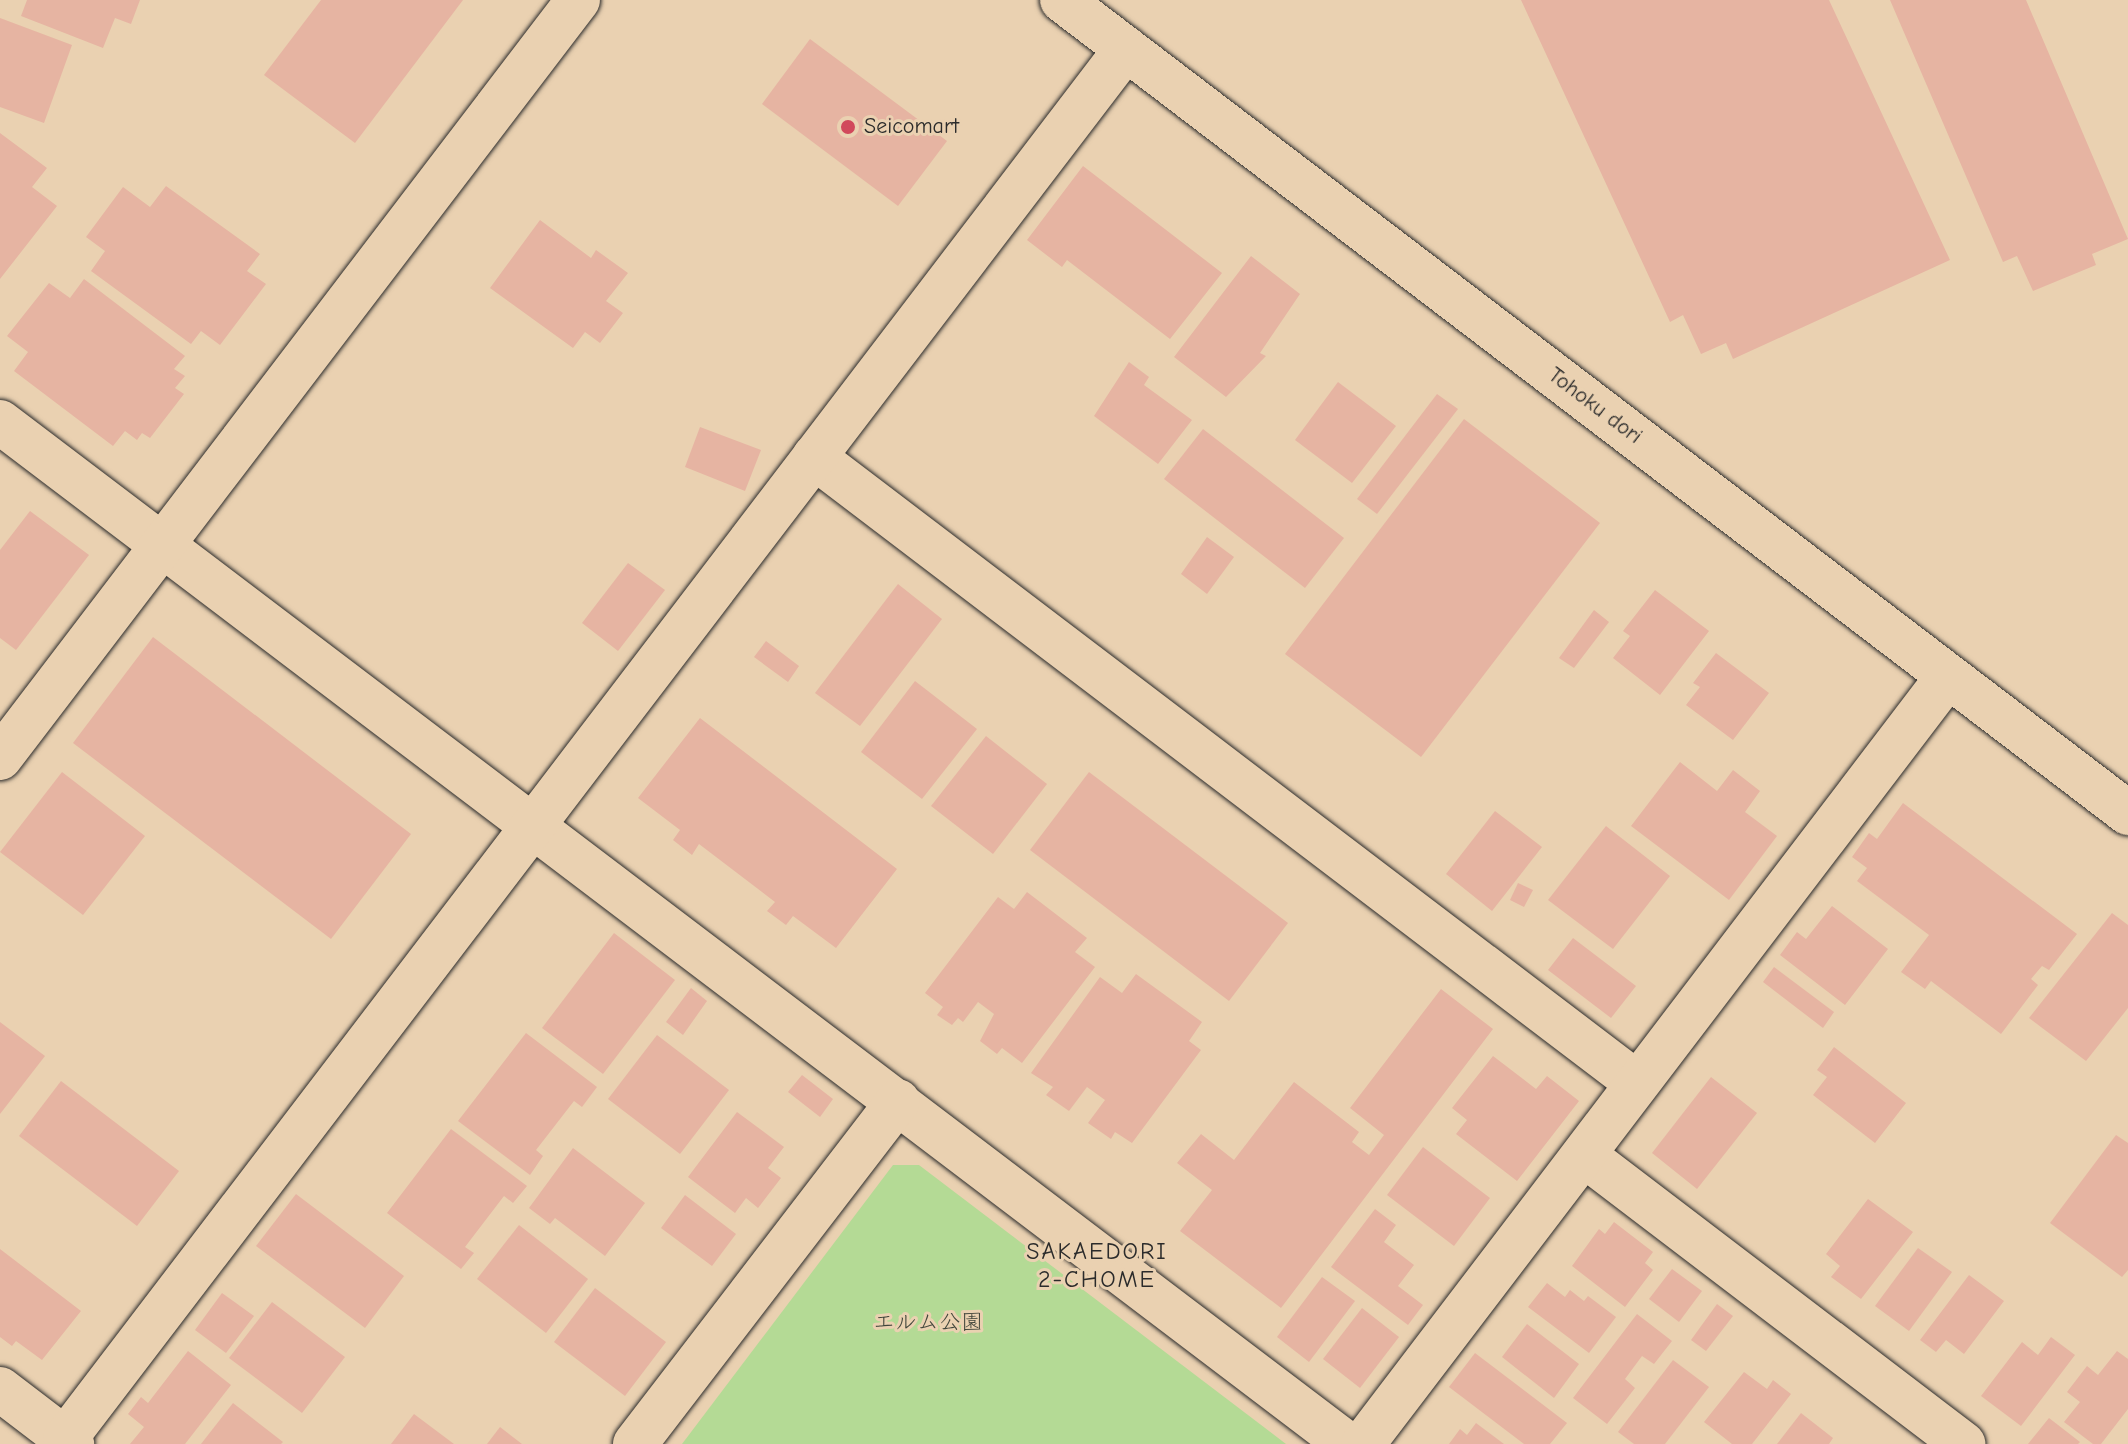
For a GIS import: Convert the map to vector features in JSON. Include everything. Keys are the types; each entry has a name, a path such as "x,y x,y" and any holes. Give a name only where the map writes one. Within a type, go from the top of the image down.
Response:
{"street":[{"path":"0,758 578,0"},
{"name":"Tohoku dori","path":"1062,0 2128,813"},
{"path":"0,1389 69,1442 533,825 1126,49"},
{"path":"0,422 1347,1444"},
{"path":"814,457 1637,1083"},
{"path":"1363,1444 1948,676"},
{"path":"635,1444 898,1101"},
{"path":"1584,1155 1963,1444"}],"green space":[{"name":"エルム公園","path":"893,1165 919,1165 1286,1444 682,1444"}],"building":[{"path":"27,0 140,0 131,24 115,18 103,48 21,16"},
{"path":"321,0 463,0 355,143 264,75"},
{"path":"1521,0 1829,0 1950,260 1733,359 1726,343 1701,354 1683,315 1670,322"},
{"path":"1890,0 2026,0 2128,239 2092,254 2096,265 2033,291 2017,256 2003,262"},
{"path":"0,18 72,45 44,123 0,107"},
{"path":"810,39 947,141 898,206 762,104"},
{"path":"0,133 47,168 32,187 57,206 0,279"},
{"path":"1083,166 1222,273 1170,339 1067,260 1062,267 1027,240"},
{"path":"166,186 260,254 247,271 266,284 220,345 201,331 191,344 91,271 105,251 86,237 123,187 150,207"},
{"path":"540,220 591,258 596,250 628,273 606,301 623,313 600,343 585,332 573,348 490,288"},
{"path":"1251,256 1300,294 1260,353 1266,356 1226,397 1174,357"},
{"path":"84,279 185,356 174,369 185,376 175,388 184,394 150,438 142,433 137,440 125,431 113,446 14,371 28,352 7,336 49,283 70,298"},
{"path":"1129,362 1149,377 1144,385 1192,420 1158,464 1094,416"},
{"path":"1338,382 1396,426 1352,483 1295,440"},
{"path":"1437,394 1458,409 1377,514 1357,499"},
{"path":"1464,419 1600,523 1421,757 1285,654"},
{"path":"700,427 761,450 745,491 685,467"},
{"path":"1203,429 1344,538 1305,588 1164,479"},
{"path":"30,511 89,555 16,650 0,638 0,550"},
{"path":"1207,537 1234,557 1207,594 1181,574"},
{"path":"628,563 665,590 618,651 582,623"},
{"path":"898,584 942,619 860,726 815,693"},
{"path":"1655,590 1709,631 1660,695 1613,658 1630,636 1623,631"},
{"path":"1594,610 1609,622 1574,668 1559,658"},
{"path":"153,637 411,834 331,939 73,743"},
{"path":"766,641 799,666 788,682 754,657"},
{"path":"1716,653 1769,693 1733,740 1686,705 1700,687 1693,683"},
{"path":"915,681 977,729 922,799 861,752"},
{"path":"700,718 897,869 836,948 793,916 786,925 767,911 775,902 699,844 692,855 673,840 680,830 638,798"},
{"path":"986,736 1047,784 993,854 931,806"},
{"path":"1680,762 1717,791 1733,770 1760,791 1745,812 1777,836 1729,900 1631,826"},
{"path":"62,772 145,836 83,915 0,852"},
{"path":"1089,772 1288,923 1229,1001 1030,850"},
{"path":"1903,803 2077,934 2049,970 2042,966 2031,979 2038,985 2001,1034 1931,981 1925,989 1901,972 1929,935 1857,881 1867,868 1852,857 1869,833 1877,839"},
{"path":"1495,811 1542,847 1492,911 1446,874"},
{"path":"1606,826 1670,876 1613,949 1548,900"},
{"path":"1518,883 1533,890 1524,907 1510,900"},
{"path":"1027,892 1087,938 1075,952 1095,967 1022,1063 1002,1048 997,1054 980,1041 994,1014 978,1002 963,1022 958,1018 952,1025 937,1015 943,1007 925,993 998,897 1014,909"},
{"path":"1832,906 1888,949 1845,1005 1780,955 1797,932 1806,939"},
{"path":"2112,913 2128,925 2128,1008 2086,1061 2029,1018"},
{"path":"614,933 675,980 603,1074 542,1028"},
{"path":"1573,938 1636,986 1611,1018 1548,970"},
{"path":"1774,967 1834,1012 1823,1028 1763,982"},
{"path":"1136,974 1202,1022 1189,1041 1201,1050 1132,1143 1115,1132 1111,1139 1088,1123 1105,1100 1087,1087 1069,1111 1046,1095 1053,1087 1031,1073 1100,977 1122,993"},
{"path":"691,988 707,1001 683,1035 666,1022"},
{"path":"1441,989 1493,1029 1281,1308 1180,1231 1212,1190 1177,1163 1201,1134 1234,1160 1294,1082 1359,1132 1352,1142 1369,1155 1384,1135 1350,1108"},
{"path":"0,1022 45,1056 0,1114"},
{"path":"526,1033 597,1087 582,1107 574,1101 536,1150 543,1156 530,1175 458,1121"},
{"path":"657,1035 729,1090 680,1154 608,1099"},
{"path":"1834,1047 1906,1103 1875,1143 1813,1095 1827,1077 1817,1070"},
{"path":"1493,1056 1536,1089 1547,1076 1579,1101 1517,1181 1456,1134 1467,1120 1452,1108"},
{"path":"802,1075 833,1099 820,1117 788,1092"},
{"path":"1711,1077 1757,1113 1697,1189 1652,1153"},
{"path":"61,1081 179,1171 137,1226 19,1136"},
{"path":"737,1112 784,1147 768,1168 781,1178 758,1208 746,1198 735,1213 688,1177"},
{"path":"451,1129 527,1186 513,1203 504,1196 465,1247 474,1253 461,1269 387,1213"},
{"path":"2116,1135 2128,1143 2128,1270 2122,1277 2050,1223"},
{"path":"1423,1147 1490,1198 1454,1246 1387,1195"},
{"path":"573,1148 645,1203 605,1256 555,1218 550,1224 529,1208"},
{"path":"296,1194 404,1276 365,1328 256,1246"},
{"path":"685,1195 736,1234 712,1266 661,1228"},
{"path":"1868,1199 1913,1232 1861,1299 1831,1277 1840,1266 1826,1254"},
{"path":"1375,1209 1396,1225 1384,1242 1414,1265 1398,1286 1423,1305 1408,1325 1331,1267"},
{"path":"1614,1222 1653,1252 1645,1263 1653,1270 1625,1307 1572,1266 1599,1229 1605,1234"},
{"path":"519,1225 588,1279 546,1333 477,1279"},
{"path":"1918,1248 1952,1272 1909,1331 1875,1306"},
{"path":"0,1249 81,1311 42,1360 16,1341 12,1346 0,1337"},
{"path":"1672,1269 1702,1291 1679,1322 1649,1299"},
{"path":"1969,1275 2004,1301 1964,1354 1946,1340 1936,1352 1920,1340"},
{"path":"1322,1277 1355,1301 1309,1362 1277,1337"},
{"path":"1547,1283 1565,1297 1570,1290 1584,1301 1588,1296 1616,1317 1589,1353 1528,1307"},
{"path":"595,1288 666,1342 625,1396 554,1342"},
{"path":"222,1293 254,1316 226,1353 195,1330"},
{"path":"272,1302 345,1357 302,1413 229,1358"},
{"path":"1717,1304 1733,1316 1706,1351 1691,1340"},
{"path":"1362,1308 1399,1337 1360,1388 1323,1359"},
{"path":"1637,1314 1672,1341 1654,1364 1642,1356 1625,1379 1635,1388 1607,1424 1573,1398"},
{"path":"1527,1324 1579,1364 1554,1398 1502,1357"},
{"path":"2051,1337 2075,1355 2021,1426 1981,1396 2022,1342 2038,1355"},
{"path":"188,1351 231,1385 185,1444 130,1444 144,1427 128,1414 141,1397 148,1403"},
{"path":"2117,1351 2128,1359 2128,1409 2101,1444 2093,1444 2064,1422 2080,1402 2067,1392 2087,1366 2098,1375"},
{"path":"1475,1353 1567,1423 1550,1444 1524,1444 1449,1387"},
{"path":"1673,1360 1709,1387 1665,1444 1634,1444 1618,1432"},
{"path":"1744,1372 1767,1389 1773,1380 1791,1394 1752,1444 1732,1444 1704,1422"},
{"path":"233,1403 283,1442 201,1444"},
{"path":"1801,1413 1833,1438 1829,1444 1777,1444"},
{"path":"414,1414 454,1444 391,1444"},
{"path":"2049,1418 2080,1442 2028,1444"},
{"path":"1476,1423 1504,1444 1449,1444 1460,1429 1467,1435"},
{"path":"500,1427 522,1444 487,1444"}],"place":[{"name":"Seicomart","path":"848,127"}],"district":[{"name":"SAKAEDORI 2-CHOME","path":"1097,1266"}]}
